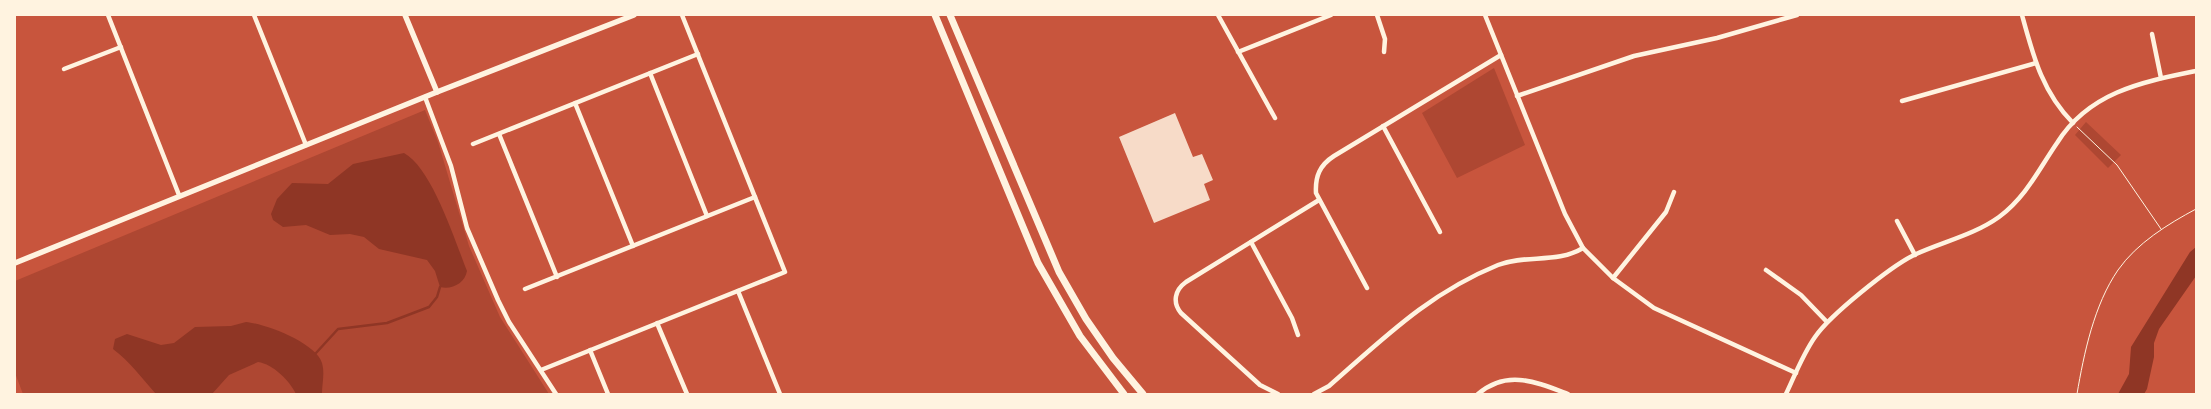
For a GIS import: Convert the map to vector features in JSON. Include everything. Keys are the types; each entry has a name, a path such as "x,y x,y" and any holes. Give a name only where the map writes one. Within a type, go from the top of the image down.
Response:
{"main road":[{"path":"935,15 1038,263 1080,336 1124,394"},
{"path":"950,15 1058,272 1086,319 1113,358 1143,394"}],"street":[{"path":"108,15 179,196"},
{"path":"254,15 306,145"},
{"path":"405,15 437,92"},
{"path":"15,263 424,97 634,15"},
{"path":"541,370 785,272 682,15"},
{"path":"1218,15 1275,118"},
{"path":"1238,52 1331,15"},
{"path":"1377,15 1385,39 1384,52"},
{"path":"1485,15 1565,214 1583,248 1613,278 1654,308 1796,373"},
{"path":"1517,96 1634,56 1716,38 1797,15"},
{"path":"2022,15 2036,63 2054,102 2073,123"},
{"path":"2152,34 2161,78"},
{"path":"64,70 121,47"},
{"path":"473,144 698,54"},
{"path":"1368,288 1316,193 1316,179 1325,163 1501,55"},
{"path":"1902,101 2036,63"},
{"path":"1786,394 1807,349 1827,322 1890,270 1915,255 1982,227 2007,210 2028,189 2058,141 2090,107 2112,93 2140,82 2196,70"},
{"path":"650,73 707,216"},
{"path":"424,97 443,143 468,228 480,261 509,322 556,394"},
{"path":"575,103 633,246"},
{"path":"1383,126 1440,232"},
{"path":"499,134 557,277"},
{"path":"1613,278 1666,212 1674,192"},
{"path":"525,289 755,197"},
{"path":"1278,394 1260,385 1202,333 1181,313 1175,300 1181,285 1319,200"},
{"path":"1897,221 1915,255"},
{"path":"1251,242 1292,318 1298,334"},
{"path":"1316,394 1329,386 1415,311 1437,296 1500,265 1521,260 1565,257 1583,248"},
{"path":"1766,270 1801,295 1827,322"},
{"path":"738,291 780,394"},
{"path":"657,323 687,394"},
{"path":"590,350 608,394"},
{"path":"1478,394 1494,383 1522,378 1568,394"}],"path":[{"path":"2073,123 2118,165 2161,229"},
{"path":"2077,394 2083,356 2108,290 2123,264 2161,229 2196,209"}],"shaded area":[{"path":"1494,68 1525,145 1457,178 1422,113"},
{"path":"425,110 438,142 469,246 500,317 549,394 23,394 15,373 15,281"},
{"path":"2086,122 2121,155 2108,168 2075,135"},
{"path":"404,153 414,161 424,174 442,206 467,271 464,279 457,285 445,288 440,287 435,271 427,260 379,249 364,237 350,234 330,235 306,225 283,227 273,220 271,214 277,199 292,183 328,184 353,164"},
{"path":"2196,247 2196,276 2159,329 2154,343 2154,357 2147,389 2144,394 2118,394 2129,374 2131,347 2190,252"},
{"path":"246,322 265,326 289,336 310,348 322,363 322,394 296,394 290,384 280,374 264,363 258,362 229,375 212,394 156,394 130,364 113,349 115,339 127,334 161,345 174,343 195,327 231,326"}],"building":[{"path":"1175,113 1193,157 1202,154 1213,180 1204,184 1210,200 1154,223 1119,137"}],"waterway":[{"path":"316,353 338,329 387,323 429,307 437,297 440,287"}]}
